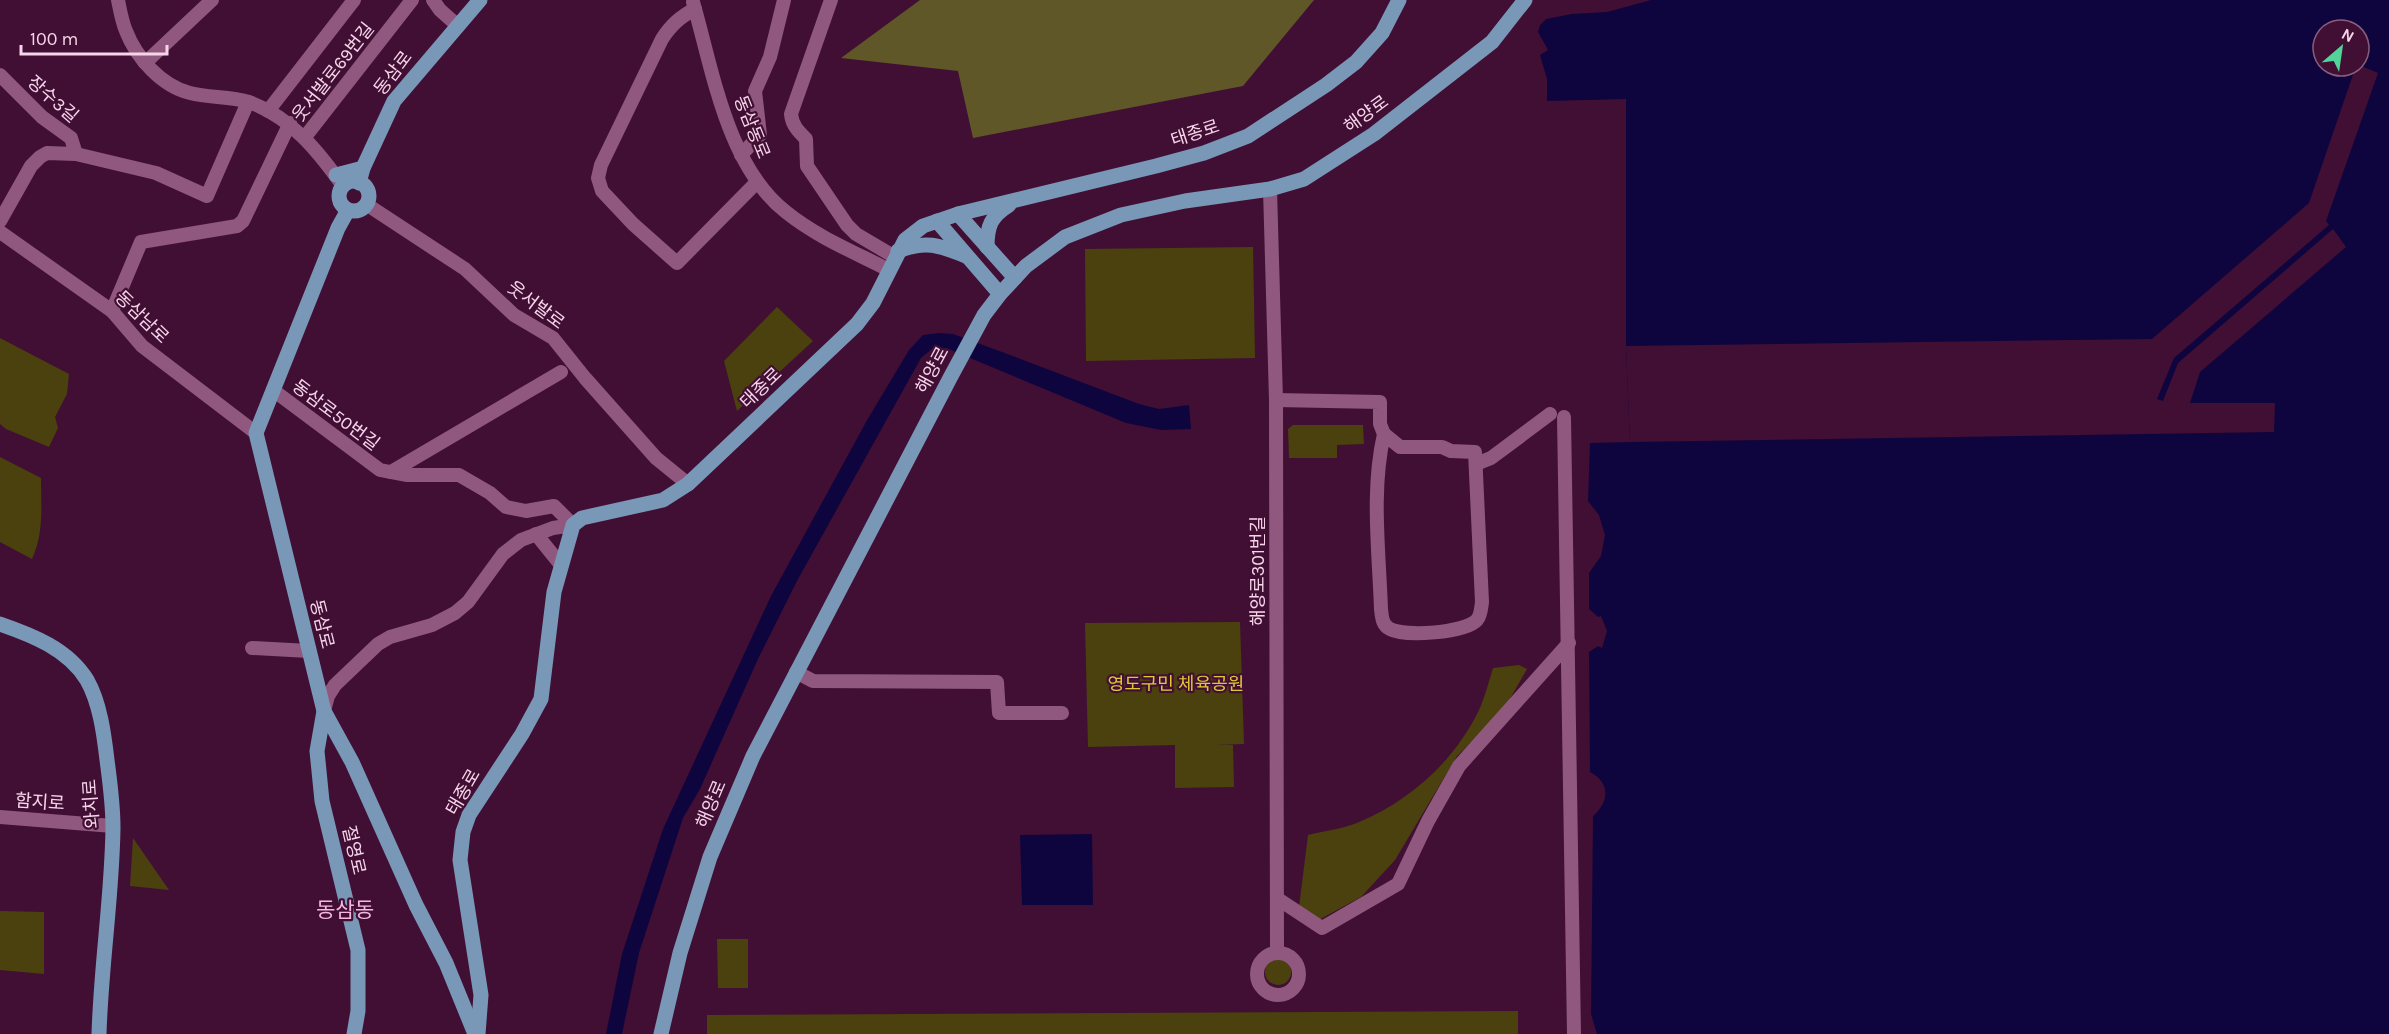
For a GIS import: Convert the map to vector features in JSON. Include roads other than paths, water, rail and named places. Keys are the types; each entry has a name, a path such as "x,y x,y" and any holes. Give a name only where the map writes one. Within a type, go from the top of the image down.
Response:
{"main road":[{"name":"동삼로","path":"359,183 363,168 394,101 480,0"},
{"name":"태종로","path":"477,1034 481,995 460,860 463,832 469,815 522,734 541,699 551,611 573,525 582,518 663,500 688,484 857,324 873,303 905,240 923,226 958,214 1014,202 1194,155 1248,136 1326,85 1356,62 1382,33 1399,0"},
{"name":"해양로","path":"661,1034 680,953 710,857 753,756 950,378 984,315 1000,294 1065,237 1121,215 1185,201 1270,189 1304,179 1374,134 1492,42 1524,0"},
{"path":"340,180 363,168"},
{"path":"340,180 359,183 367,192 366,204 360,209 348,210 342,205 339,197 340,180"},
{"path":"987,247 987,233 991,219 1014,202"},
{"path":"256,433 338,228 348,210"},
{"path":"958,214 1016,278"},
{"path":"937,221 1000,294"},
{"path":"894,259 914,244 929,244 969,257"},
{"name":"동삼로","path":"256,433 324,711 352,762 411,895 450,970 477,1034"},
{"name":"와치로","path":"0,624 35,636 50,645 77,668 86,680 100,719 105,741 113,826 99,1034"},
{"name":"절영로","path":"324,711 317,751 322,801 358,950 359,982 354,1034"}],"street":[{"path":"118,0 126,31 145,63 162,78 188,93 248,102 290,123 305,137 340,180"},
{"path":"145,63 212,0"},
{"path":"268,111 354,0"},
{"name":"웃서발로69번길","path":"305,137 412,0"},
{"path":"433,0 440,10 458,26"},
{"path":"741,155 759,135 755,91 770,57 784,0"},
{"path":"831,0 791,114 792,122 806,139 807,166 848,225 856,234 894,259"},
{"path":"694,4 669,28 662,39 601,165 598,178 602,191 633,224 677,263 757,182"},
{"name":"동삼동로","path":"694,4 726,118 741,155 757,182 784,211 817,234 894,259"},
{"name":"장수3길","path":"0,75 42,117 71,138 76,154"},
{"path":"0,230 31,166 47,153 76,154 156,174 207,196 248,102"},
{"path":"112,310 141,242 237,226 243,220 290,123"},
{"name":"해양로301번길","path":"1270,189 1276,400 1278,899 1276,952"},
{"name":"웃서발로","path":"366,204 456,262 514,315 553,338 656,458 688,484"},
{"name":"동삼남로","path":"0,230 112,310 142,346 256,433"},
{"path":"391,472 561,372"},
{"name":"동삼로50번길","path":"273,390 380,470 406,476 459,475 490,493 506,507 526,511 555,506 573,525"},
{"path":"1276,400 1380,402 1380,424 1384,434 1400,447"},
{"path":"1476,464 1491,458 1557,416 1569,643 1574,1034"},
{"path":"1378,460 1400,447 1442,447 1451,451 1475,452 1481,573 1480,615 1475,622 1453,631 1401,632 1391,630 1385,625 1382,618 1378,460 1384,434"},
{"path":"324,711 328,696 335,685 378,644 396,635 432,625 455,614 468,602 509,547 520,540 573,525"},
{"path":"536,534 561,565"},
{"path":"1278,899 1322,928 1398,884 1428,821 1459,766 1569,643"},
{"path":"252,648 309,651"},
{"path":"796,672 813,681 997,682 999,713 1062,713"},
{"name":"함지로","path":"0,817 113,826"}],"district":[{"name":"동삼동","path":"345,910"}],"park label":[{"name":"영도구민 체육공원","path":"1176,684"}]}
